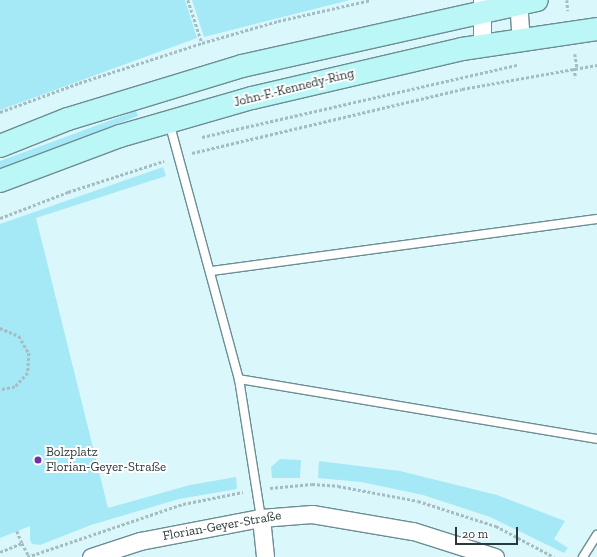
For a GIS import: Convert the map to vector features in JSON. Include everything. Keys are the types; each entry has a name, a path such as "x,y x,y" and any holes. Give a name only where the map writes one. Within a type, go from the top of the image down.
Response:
{"main road":[{"path":"0,146 75,117 242,66 482,6 524,1"},
{"name":"John-F.-Kennedy-Ring","path":"0,181 169,121 339,76 482,45 597,29"}],"street":[{"path":"521,39 524,1"},
{"path":"482,6 482,45"},
{"name":"Florian-Geyer-Straße","path":"90,557 140,541 261,518 337,516 413,531 495,557"},
{"path":"261,518 266,557"}],"lane":[{"path":"169,121 212,271 239,379 261,518"},
{"path":"212,271 597,219"},
{"path":"239,379 597,439"},
{"path":"583,557 597,535"}],"path":[{"path":"188,0 202,43"},
{"path":"0,112 79,83 278,20 371,0"},
{"path":"568,55 582,52"},
{"path":"575,53 576,78"},
{"path":"176,144 522,64"},
{"path":"0,218 68,192 179,157 462,90 575,67 597,65"},
{"path":"0,328 19,336 29,353 28,373 14,387 0,390"},
{"path":"17,531 29,556"},
{"path":"0,552 22,543"}],"shaded area":[{"path":"0,0 185,0 197,38 0,110"},
{"path":"192,0 350,0 204,37"},
{"path":"136,111 138,116 0,169 0,161"},
{"path":"163,167 166,176 36,218 108,508 190,485 236,477 237,489 179,499 91,525 40,545 32,544 30,540 30,526 0,538 0,224"},
{"path":"280,459 301,460 300,478 272,478 271,467"},
{"path":"319,461 400,471 497,495 565,521 554,539 568,548 564,553 490,517 423,495 361,482 318,478"}],"place":[{"name":"Bolzplatz Florian-Geyer-Straße","path":"38,460"}]}
